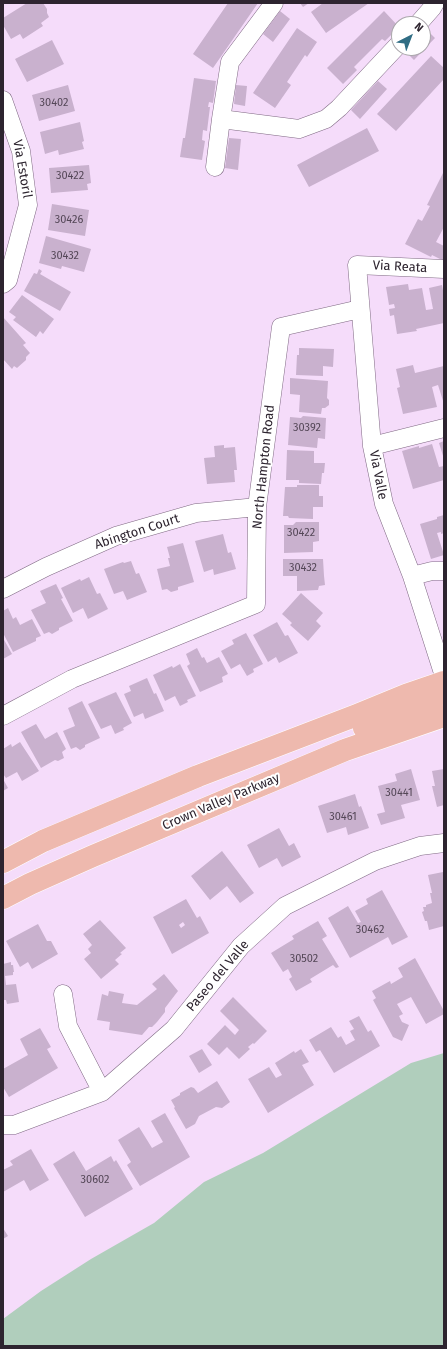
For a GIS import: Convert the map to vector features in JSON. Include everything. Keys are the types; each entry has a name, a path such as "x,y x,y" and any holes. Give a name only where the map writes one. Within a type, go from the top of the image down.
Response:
{"main road":[{"path":"345,750 345,738 352,733 425,705 432,701 444,684"},
{"path":"3,862 43,841 198,776 406,695 444,684"},
{"name":"Crown Valley Parkway","path":"3,898 92,856 345,750 444,716"}],"street":[{"path":"215,167 230,62 274,3"},
{"path":"425,16 435,3"},
{"path":"221,119 299,129 311,126 326,119 339,108 391,53"},
{"name":"Via Estoril","path":"3,101 21,150 28,205 8,280 3,284"},
{"name":"Via Reata","path":"357,265 444,269"},
{"name":"Via Valle","path":"357,265 372,446 384,504 412,576 444,676"},
{"name":"North Hampton Road","path":"3,716 72,679 256,604 257,507 281,327 360,309"},
{"path":"372,446 444,428"},
{"name":"Abington Court","path":"3,589 46,566 116,536 196,513 257,507"},
{"path":"412,576 432,571 444,571"},
{"name":"Paseo del Valle","path":"3,1125 14,1125 102,1092 174,1029 241,946 285,906 375,861 420,846 444,843"},
{"path":"63,994 68,1026 102,1092"}],"green space":[{"path":"444,1053 444,1346 3,1346 3,1319 41,1291 91,1259 154,1223 204,1182 263,1153 411,1063"}],"building":[{"path":"27,3 43,3 47,9 49,17 41,23 43,26 23,39 20,34 11,39 3,25 3,18"},
{"path":"228,3 258,3 213,68 193,54"},
{"path":"300,3 309,3 303,7"},
{"path":"323,3 369,3 326,33 311,12"},
{"path":"280,11 290,19 273,42 263,34"},
{"path":"384,11 391,18 391,35 385,41 382,39 354,67 357,70 343,84 327,68"},
{"path":"297,28 317,42 307,57 305,55 287,82 291,85 275,108 253,93"},
{"path":"431,34 435,38 431,42"},
{"path":"52,40 64,64 27,82 15,59"},
{"path":"410,56 418,56 414,60"},
{"path":"431,56 444,68 444,79 396,131 377,114"},
{"path":"194,78 216,81 213,103 209,102 208,107 210,107 207,131 203,130 202,140 205,141 202,160 180,157 183,138 185,138"},
{"path":"378,81 387,89 360,119 351,110"},
{"path":"68,85 75,111 39,121 32,95"},
{"path":"236,85 247,86 245,106 234,104"},
{"path":"80,122 84,149 59,155 58,150 45,154 40,132"},
{"path":"367,128 379,151 309,187 297,165"},
{"path":"229,138 241,139 238,170 225,168"},
{"path":"89,165 91,183 87,184 88,190 51,193 49,168"},
{"path":"443,173 444,227 436,242 444,246 444,261 432,255 431,257 405,244 418,219 422,221 430,206 427,205"},
{"path":"52,204 89,210 85,236 48,230"},
{"path":"46,236 91,249 84,272 62,266 61,269 39,263"},
{"path":"39,269 42,271 40,274 71,292 60,311 24,291 34,273 37,274"},
{"path":"408,284 409,290 422,288 426,310 433,309 429,288 442,285 444,296 444,323 416,329 417,331 397,334 394,315 390,316 389,309 395,308 394,304 389,305 386,287"},
{"path":"22,295 54,319 43,334 40,331 36,337 13,320 16,317 9,312"},
{"path":"3,317 26,343 23,345 30,353 26,357 26,360 17,368 14,366 12,369 3,359"},
{"path":"299,348 334,349 333,367 323,366 323,376 296,375 297,355 299,355"},
{"path":"413,365 415,373 444,366 444,404 438,385 432,387 437,407 403,414 397,388 400,387 396,369"},
{"path":"290,378 328,381 327,398 329,400 329,405 322,408 321,414 299,412 300,395 290,394"},
{"path":"303,416 326,418 325,439 318,438 317,448 288,445 290,417 301,418"},
{"path":"444,441 444,459 439,443"},
{"path":"432,444 439,467 444,466 444,480 413,489 402,451"},
{"path":"224,445 224,448 235,447 237,470 234,470 235,482 207,484 204,458 215,457 214,446"},
{"path":"287,450 314,451 314,463 325,463 321,484 299,483 299,480 286,480"},
{"path":"297,485 319,485 319,496 323,496 323,507 313,507 313,519 289,518 288,516 283,516 285,487 297,487"},
{"path":"444,515 444,533 437,533 444,555 431,559 420,524 437,519 437,517"},
{"path":"296,522 319,522 319,541 313,542 313,552 284,553 284,525 293,525"},
{"path":"223,534 228,553 231,552 236,569 214,575 213,569 204,572 195,541"},
{"path":"183,543 194,582 178,587 178,590 171,592 167,589 162,590 157,569 170,566 168,558 170,558 167,547"},
{"path":"283,559 323,559 325,585 319,586 318,590 297,591 297,576 283,576"},
{"path":"131,561 136,574 139,573 147,592 127,600 123,591 114,594 104,569 123,562"},
{"path":"89,577 97,594 100,593 108,609 88,619 83,608 73,613 61,588 80,579 81,581"},
{"path":"56,584 63,598 61,599 73,621 59,628 59,630 52,634 49,632 44,634 31,610 46,603 40,591"},
{"path":"301,593 323,613 316,621 321,626 308,641 290,625 292,623 282,614"},
{"path":"8,608 13,619 16,617 20,625 32,619 41,636 36,638 36,641 13,652 3,633 3,611"},
{"path":"277,622 285,636 288,635 298,653 279,663 276,657 268,662 253,635"},
{"path":"246,633 263,664 253,669 254,672 247,676 240,664 231,669 221,651 234,644 232,640"},
{"path":"3,638 12,654 3,659"},
{"path":"197,648 202,658 204,657 207,663 219,657 228,674 222,677 223,682 200,692 187,666 190,664 186,654"},
{"path":"180,664 196,696 187,700 188,702 180,706 175,696 165,701 153,675"},
{"path":"147,678 164,711 145,719 143,713 134,717 124,694 131,691 129,686"},
{"path":"116,692 132,723 123,728 124,730 115,734 111,725 101,729 88,704"},
{"path":"82,701 100,738 85,745 85,747 80,750 76,747 71,749 63,731 75,726 68,708"},
{"path":"36,724 45,739 57,732 66,749 62,752 64,758 58,761 55,760 41,768 21,732"},
{"path":"20,742 39,771 22,781 17,772 6,778 3,774 3,749 11,744 12,747"},
{"path":"411,769 420,800 401,805 405,818 381,825 377,814 385,812 378,786 397,781 395,774"},
{"path":"444,769 444,805 437,807 432,786 435,786 432,771"},
{"path":"3,779 8,788 3,791"},
{"path":"355,794 359,807 361,806 369,828 348,835 346,827 327,833 318,806"},
{"path":"279,828 289,846 294,843 301,857 282,867 277,858 259,868 247,845"},
{"path":"222,851 254,893 240,903 227,886 210,900 191,876"},
{"path":"443,872 444,926 429,930 427,921 425,921 422,912 424,911 423,907 426,907 426,905 432,903 430,893 432,893 428,875"},
{"path":"382,890 408,937 392,945 388,937 350,958 328,918 348,906 358,923 361,922 355,911 368,904 366,899"},
{"path":"186,899 197,918 200,916 209,933 172,954 153,917","holes":["183,922 185,925 181,928 179,925"]},
{"path":"100,920 126,948 115,960 119,964 101,979 84,959 91,953 88,949 92,945 83,934"},
{"path":"318,921 327,936 322,939 339,967 336,968 333,965 310,979 312,982 296,991 289,979 292,977 288,969 283,972 271,953 294,939 292,936"},
{"path":"38,924 47,941 51,941 58,954 32,969 28,962 20,967 6,941"},
{"path":"415,958 444,1011 444,1014 426,1024 411,997 397,1004 403,1014 399,1016 402,1022 409,1025 402,1041 393,1037 373,1000 376,998 372,991 390,981 391,984 403,977 398,968"},
{"path":"11,962 14,972 13,975 5,976 6,985 16,984 19,1002 7,1004 6,1000 3,1000 3,964"},
{"path":"164,974 178,991 165,1008 165,1012 157,1022 152,1027 149,1027 142,1035 109,1030 110,1022 97,1020 102,994 108,996 109,991 124,994 122,1003 137,1005 157,989 152,984"},
{"path":"233,997 267,1031 254,1044 253,1043 248,1047 250,1049 239,1059 227,1047 219,1055 207,1044 225,1025 235,1035 239,1030 220,1011"},
{"path":"359,1016 368,1032 371,1030 380,1046 334,1073 320,1050 316,1052 309,1040 331,1027 338,1038 341,1036 346,1045 355,1040 350,1031 354,1029 349,1021"},
{"path":"40,1028 51,1047 47,1049 58,1068 9,1097 3,1087 3,1069 28,1055 20,1039"},
{"path":"202,1049 212,1065 199,1073 189,1056"},
{"path":"301,1049 309,1062 302,1065 314,1085 268,1113 248,1079 269,1067 276,1078 282,1075 275,1063 294,1051 295,1053"},
{"path":"217,1081 230,1102 222,1108 216,1107 199,1116 195,1124 186,1129 171,1100 191,1087 198,1093"},
{"path":"165,1113 190,1157 140,1186 127,1165 131,1162 118,1140 139,1127 152,1148 163,1142 151,1121"},
{"path":"31,1149 49,1180 30,1191 24,1180 3,1192 3,1170 13,1165 10,1161"},
{"path":"74,1151 86,1171 111,1156 114,1162 116,1160 133,1189 85,1217 53,1164"},
{"path":"3,1228 8,1236 3,1239"}]}
